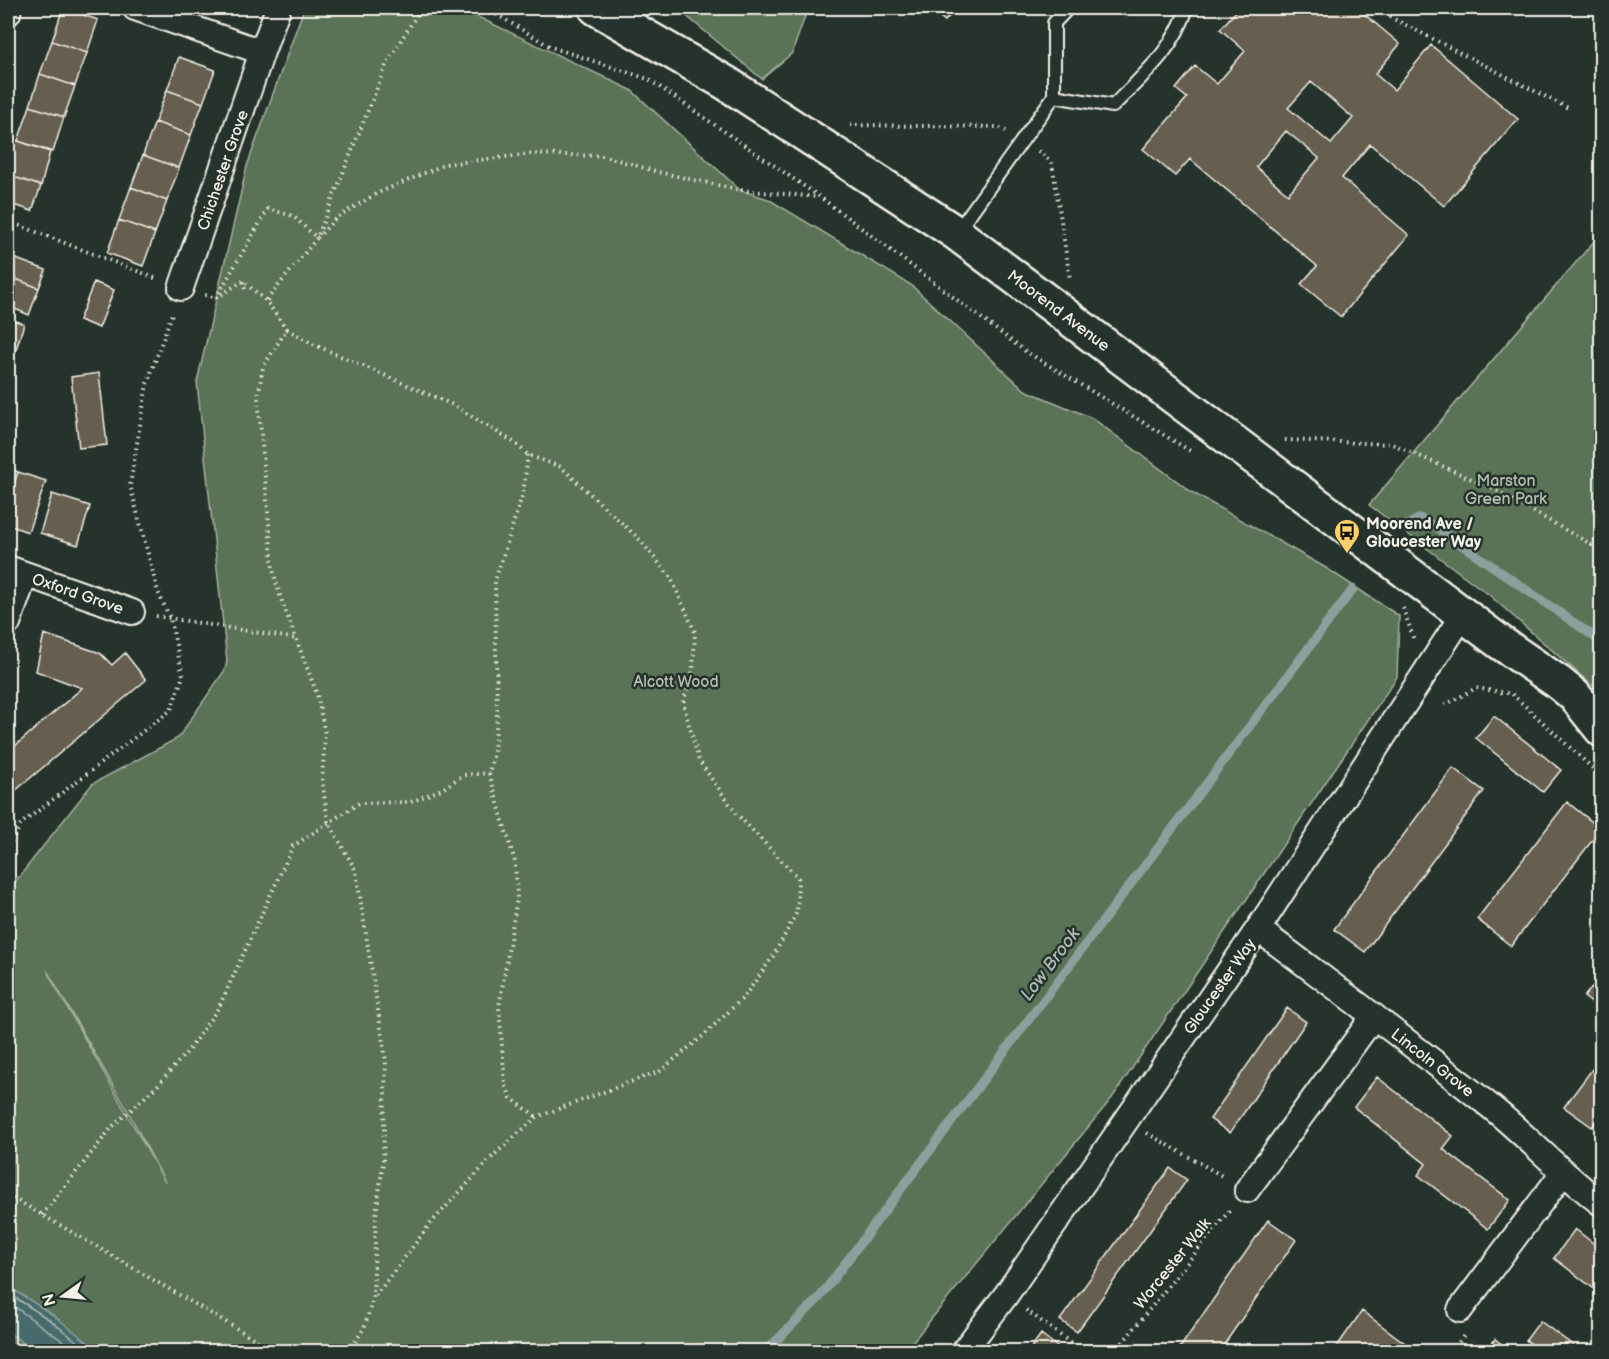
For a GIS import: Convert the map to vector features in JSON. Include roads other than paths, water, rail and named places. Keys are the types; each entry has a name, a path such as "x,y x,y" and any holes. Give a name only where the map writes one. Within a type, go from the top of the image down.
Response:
{"street":[{"path":"8,12 9,8"},
{"path":"135,8 262,52"},
{"name":"Chichester Grove","path":"181,288 278,8"},
{"name":"Moorend Avenue","path":"596,8 726,83 956,233 1259,463 1464,613 1501,643 1531,683 1560,708 1601,730"},
{"name":"Oxford Grove","path":"8,623 16,572 132,612"},
{"name":"Gloucester Way","path":"963,1352 1006,1295 1258,929 1464,613"},
{"name":"Lincoln Grove","path":"1258,929 1374,1016 1493,1110 1562,1174 1602,1204"},
{"path":"1247,1190 1374,1016"},
{"path":"1460,1310 1562,1174"}],"lane":[{"path":"956,233 1054,96 1054,23 1068,8"},
{"path":"1054,96 1113,106 1163,55 1179,32 1187,8"}],"water":[{"path":"8,1286 53,1315 99,1351 35,1351 8,1332"}],"waterway":[{"name":"Low Brook","path":"1405,526 1420,518 1433,525 1602,642"},
{"name":"Low Brook","path":"765,1352 819,1298 1353,589"}],"place":[{"name":"Moorend Ave / Gloucester Way","path":"1347,555"}],"park label":[{"name":"Marston Green Park","path":"1506,489"},
{"name":"Alcott Wood","path":"676,681"}]}
